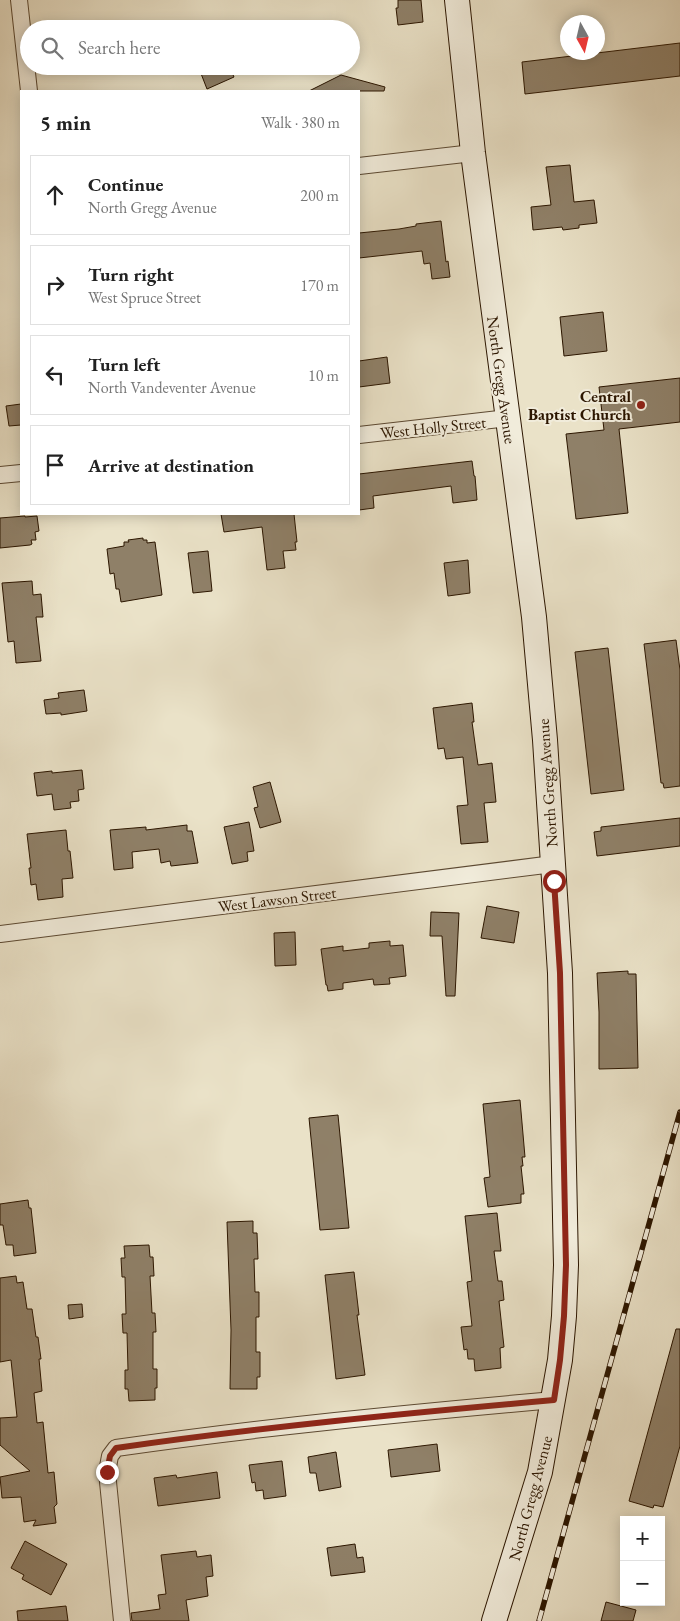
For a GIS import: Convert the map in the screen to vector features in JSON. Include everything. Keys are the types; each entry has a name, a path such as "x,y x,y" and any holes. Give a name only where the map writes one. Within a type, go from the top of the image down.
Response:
{"main road":[{"name":"North Gregg Avenue","path":"457,0 473,153 534,617 545,740 560,973 566,1265 564,1325 554,1400 540,1472 494,1621"}],"street":[{"path":"19,0 21,20"},
{"path":"27,75 29,90"},
{"path":"360,166 473,153"},
{"name":"West Holly Street","path":"360,435 508,418"},
{"path":"0,475 20,473"},
{"name":"West Lawson Street","path":"0,929 553,864"},
{"path":"122,1621 107,1472 110,1456 116,1448 199,1436 554,1400"}],"building":[{"path":"398,0 421,0 423,22 398,25 396,8 398,8"},
{"path":"680,43 680,76 525,94 522,62 560,57 560,60 605,60 605,52"},
{"path":"202,75 233,75 234,77 207,89"},
{"path":"341,75 385,87 384,91 311,90"},
{"path":"570,165 574,202 594,200 597,223 579,225 579,228 563,230 562,227 533,230 531,207 551,205 546,167"},
{"path":"441,221 446,262 448,261 450,277 432,279 430,263 424,264 422,251 360,258 360,233 399,229 416,226 416,224"},
{"path":"603,312 607,351 564,356 560,317"},
{"path":"387,357 390,383 360,387 360,361"},
{"name":"Central Baptist Church","path":"680,378 680,422 619,429 628,513 576,519 566,434 604,430 599,387"},
{"path":"20,404 20,425 9,426 6,406"},
{"path":"472,461 477,500 453,503 451,486 373,496 374,508 360,510 360,474"},
{"path":"221,515 294,515 296,550 283,551 285,568 267,570 262,527 224,532"},
{"path":"37,516 39,531 35,532 36,540 31,540 32,544 30,545 0,548 0,518"},
{"path":"143,538 143,540 147,540 147,543 155,542 162,595 121,602 119,589 116,589 114,573 110,574 107,549 124,546 124,542 129,542 128,540"},
{"path":"208,551 212,591 193,593 188,553"},
{"path":"468,560 470,593 448,596 444,563"},
{"path":"32,581 33,595 41,594 43,617 36,617 41,661 16,663 14,641 8,642 2,583"},
{"path":"676,640 680,670 680,786 664,788 663,783 661,783 644,644"},
{"path":"608,648 624,790 591,794 575,652"},
{"path":"84,690 87,711 61,715 61,713 46,714 44,700 59,698 58,693"},
{"path":"472,703 474,722 472,722 478,765 492,763 496,802 484,803 488,842 461,844 457,806 468,805 463,757 446,759 444,748 438,749 433,708"},
{"path":"82,770 84,789 78,790 79,801 70,802 71,808 54,810 52,794 37,796 34,773"},
{"path":"270,782 281,822 260,828 254,808 258,807 253,787"},
{"path":"680,818 680,846 597,856 594,832 601,831 601,827"},
{"path":"249,822 254,851 247,852 248,861 232,864 224,827"},
{"path":"187,825 187,831 192,831 198,863 171,866 170,861 161,863 159,849 132,852 133,868 114,870 110,830 146,827 146,830"},
{"path":"66,830 73,878 62,879 63,897 38,900 36,884 31,885 27,834"},
{"path":"487,906 519,912 514,943 481,938"},
{"path":"431,912 459,913 455,996 446,996 442,936 430,936"},
{"path":"295,932 296,965 275,966 274,933"},
{"path":"390,941 390,946 403,945 406,976 389,978 390,984 374,985 373,979 343,983 343,989 328,991 321,949 343,946 343,951 369,948 369,943"},
{"path":"628,971 628,974 636,974 638,1068 599,1069 597,973"},
{"path":"520,1100 525,1157 522,1157 523,1166 521,1166 524,1194 521,1194 521,1203 488,1207 484,1178 490,1177 483,1104"},
{"path":"338,1115 349,1228 320,1230 309,1118"},
{"path":"28,1200 29,1208 31,1208 36,1253 14,1256 13,1245 6,1245 3,1225 0,1225 0,1204"},
{"path":"497,1213 501,1251 494,1251 498,1281 502,1281 504,1300 499,1301 504,1347 500,1348 501,1368 475,1371 474,1359 468,1359 467,1349 464,1350 461,1327 472,1326 467,1282 472,1281 465,1216"},
{"path":"253,1221 253,1233 257,1233 258,1259 254,1259 255,1292 259,1292 259,1317 256,1317 256,1352 260,1352 260,1377 257,1377 257,1389 230,1389 231,1330 227,1222"},
{"path":"149,1245 150,1257 153,1257 154,1276 150,1276 152,1313 155,1313 156,1332 153,1332 153,1369 157,1369 157,1388 155,1388 155,1400 129,1401 128,1389 125,1389 125,1370 128,1370 127,1333 123,1333 122,1314 126,1314 125,1277 122,1277 121,1258 125,1258 124,1246"},
{"path":"354,1272 359,1315 357,1315 365,1375 336,1379 325,1275"},
{"path":"16,1276 17,1283 23,1282 27,1309 32,1309 36,1337 38,1337 42,1391 34,1393 37,1423 43,1422 48,1473 54,1472 57,1504 54,1507 56,1523 33,1526 36,1520 24,1522 21,1497 2,1498 0,1477 30,1471 0,1445 0,1418 17,1417 11,1360 0,1362 0,1278"},
{"path":"82,1304 83,1317 69,1319 68,1305"},
{"path":"676,1329 680,1329 680,1446 663,1507 654,1505 653,1508 629,1501"},
{"path":"437,1444 440,1471 391,1477 388,1450"},
{"path":"336,1452 341,1487 319,1491 316,1473 310,1473 308,1457"},
{"path":"282,1461 286,1496 264,1499 263,1490 256,1491 255,1482 252,1483 249,1465"},
{"path":"217,1472 220,1498 158,1506 154,1478 176,1475 177,1478"},
{"path":"25,1541 67,1564 51,1595 22,1579 24,1575 11,1568"},
{"path":"355,1544 357,1558 363,1557 365,1572 331,1576 327,1548"},
{"path":"196,1551 197,1557 211,1555 213,1576 206,1577 208,1596 186,1600 189,1621 132,1621 131,1613 160,1609 158,1595 166,1594 161,1555"},
{"path":"606,1602 636,1610 633,1621 601,1621"},
{"path":"66,1606 68,1621 18,1621 17,1611"}],"railway":[{"path":"539,1621 680,1112"}],"place":[{"name":"Central Baptist Church","path":"641,405"}],"route":[{"path":"107,1472 110,1456 116,1448 199,1436 554,1400 564,1316 566,1265 560,973 554,881"}]}
